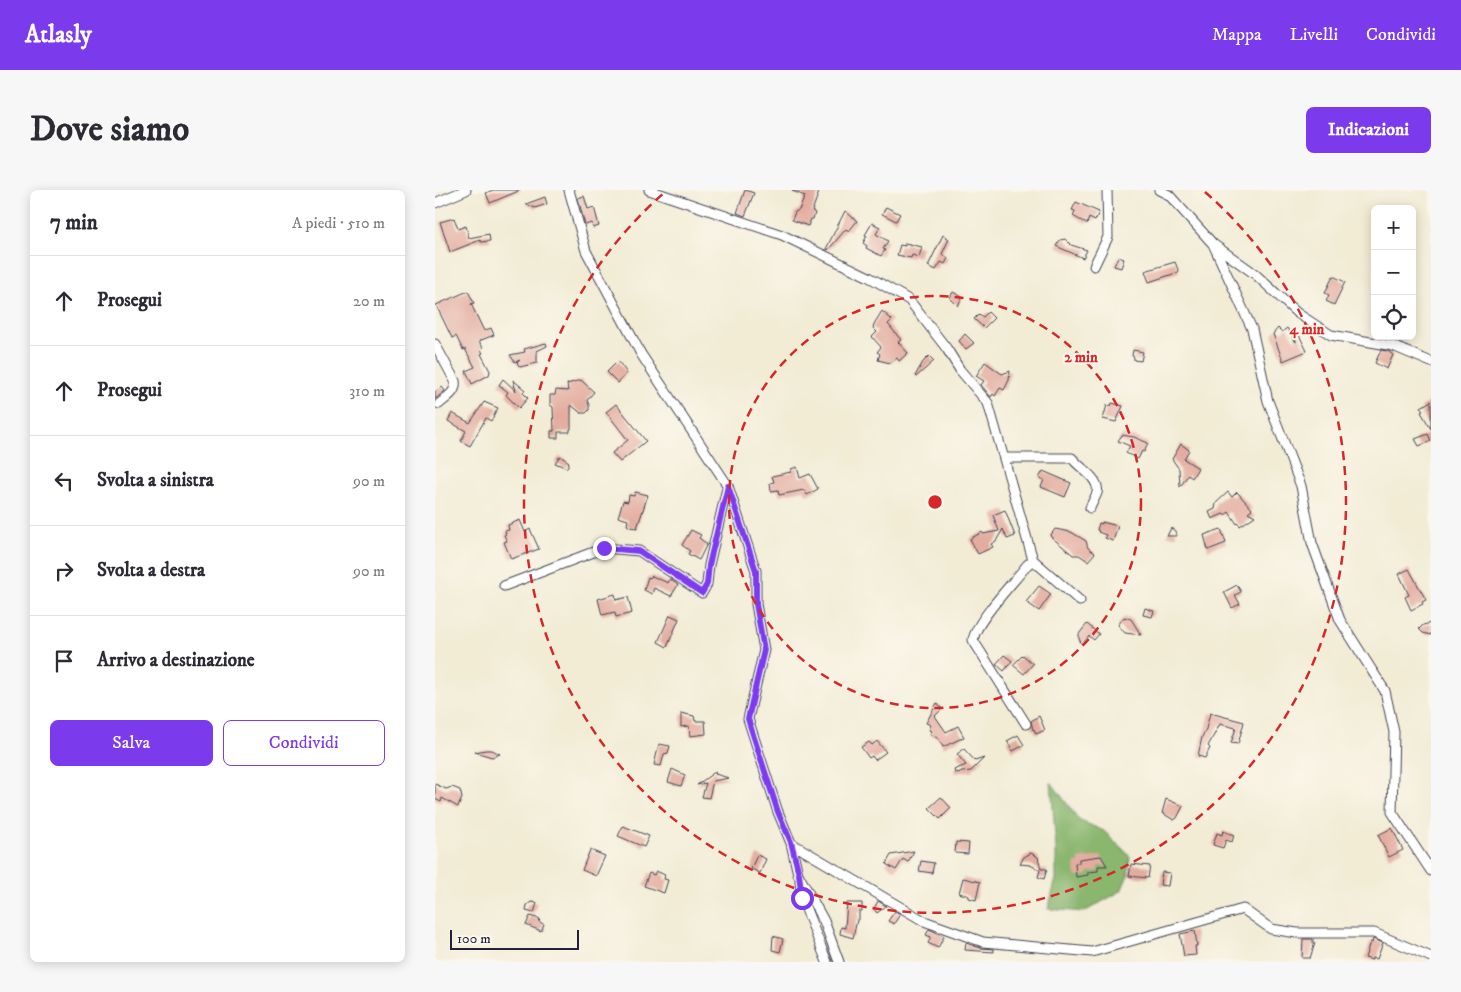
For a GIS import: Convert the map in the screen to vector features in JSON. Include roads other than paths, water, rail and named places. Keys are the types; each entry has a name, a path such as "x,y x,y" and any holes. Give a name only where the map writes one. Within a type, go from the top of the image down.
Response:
{"street":[{"path":"435,203 466,190"},
{"path":"569,190 586,251 641,354 728,486 756,571 756,604 764,650 748,719 778,812 791,842 799,874 802,898 827,962"},
{"path":"649,190 782,235 869,277 909,300 947,349 960,370 988,404 1033,560 1080,601"},
{"path":"1094,266 1108,237 1107,190"},
{"path":"1159,190 1169,195 1213,244 1255,274 1297,313 1331,335 1393,346 1431,362"},
{"path":"1213,244 1252,329 1269,401 1301,486 1312,543 1340,620 1385,691 1394,732 1392,812 1431,871"},
{"path":"435,344 455,381 456,388 439,404"},
{"path":"1004,458 1072,458 1092,478 1097,486 1097,492 1090,508"},
{"path":"504,586 604,548 639,551 702,593 707,584 709,565 728,486"},
{"path":"1026,724 973,640 974,632 1033,560"},
{"path":"791,842 924,921 983,942 1092,952 1243,909 1271,929 1297,933 1374,933 1431,957"},
{"path":"799,874 824,921 839,962"}]}
